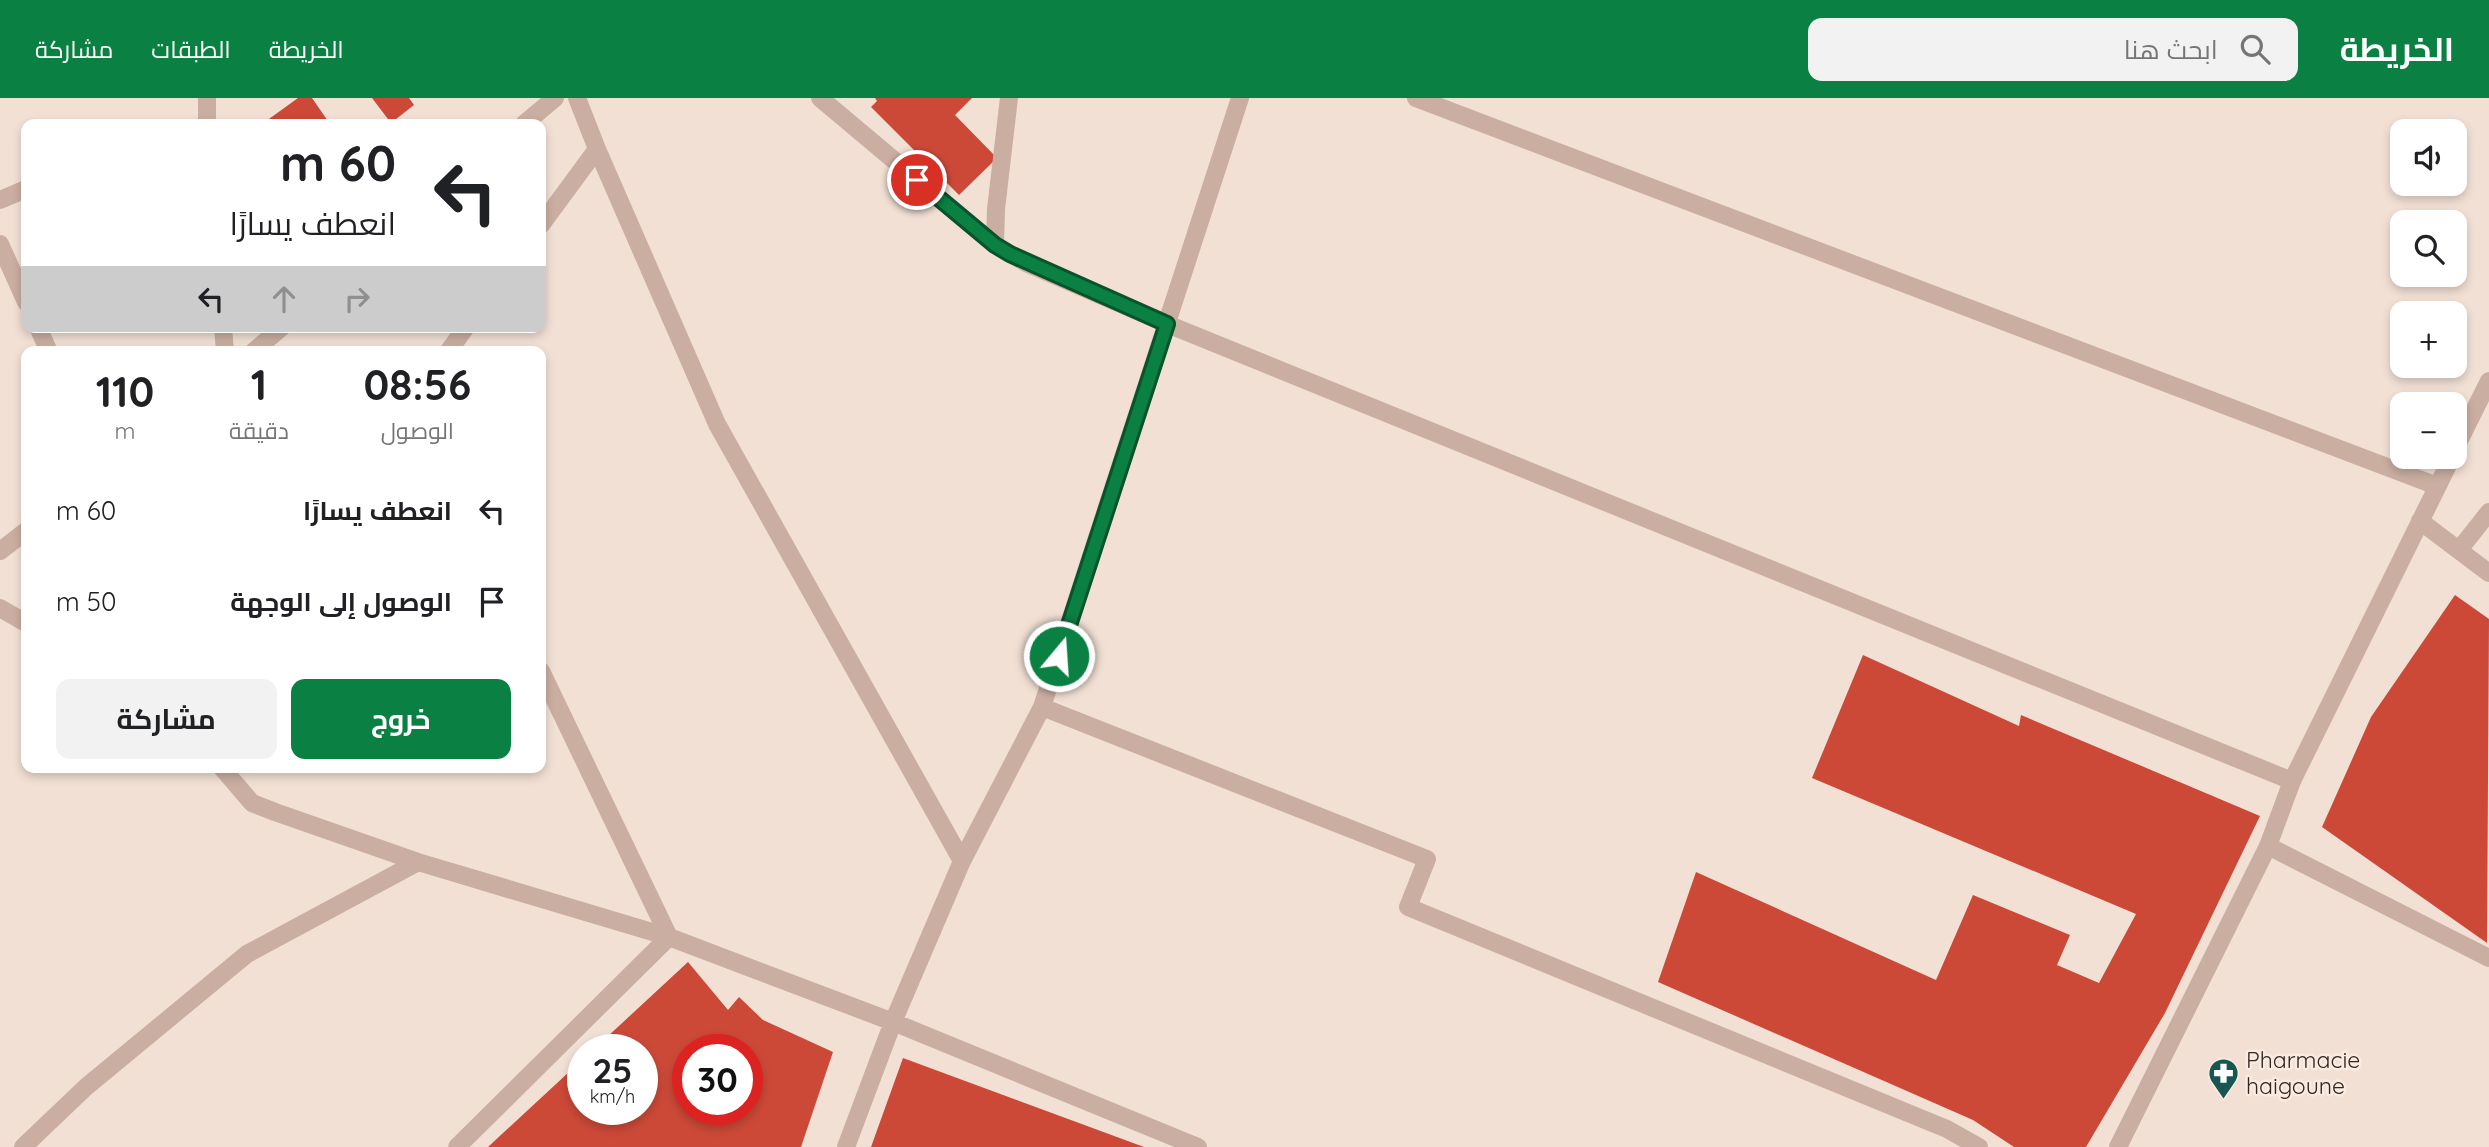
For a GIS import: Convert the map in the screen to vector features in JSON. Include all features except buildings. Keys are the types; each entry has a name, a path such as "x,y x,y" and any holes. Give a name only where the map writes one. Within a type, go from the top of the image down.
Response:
{"street":[{"path":"204,119 207,98"},
{"path":"530,119 555,98"},
{"path":"577,98 717,424 962,861"},
{"path":"820,98 995,245 1026,263 1167,324 2292,781"},
{"path":"995,245 996,209 1009,98"},
{"path":"846,1147 893,1022 962,861 1042,707 1240,98"},
{"path":"1416,98 2437,486"},
{"path":"546,218 597,149"},
{"path":"0,200 21,191"},
{"path":"0,244 21,291"},
{"path":"260,346 275,333"},
{"path":"2467,425 2489,381"},
{"path":"2118,1147 2268,846 2292,781 2446,469"},
{"path":"2459,550 2489,512"},
{"path":"2420,521 2489,573"},
{"path":"0,551 21,535"},
{"path":"0,608 21,620"},
{"path":"546,681 669,937"},
{"path":"1042,707 1427,859 1408,907 1947,1129 1979,1147"},
{"path":"226,773 252,803 418,862 669,937 893,1022 1198,1147"},
{"path":"2268,846 2489,958"},
{"path":"23,1147 86,1087 247,954 418,862"},
{"path":"457,1147 669,937"}],"place":[{"name":"Pharmacie haigoune","path":"2223,1100"}],"route":[{"path":"917,180 995,245 1010,254 1167,324 1059,656"}]}
